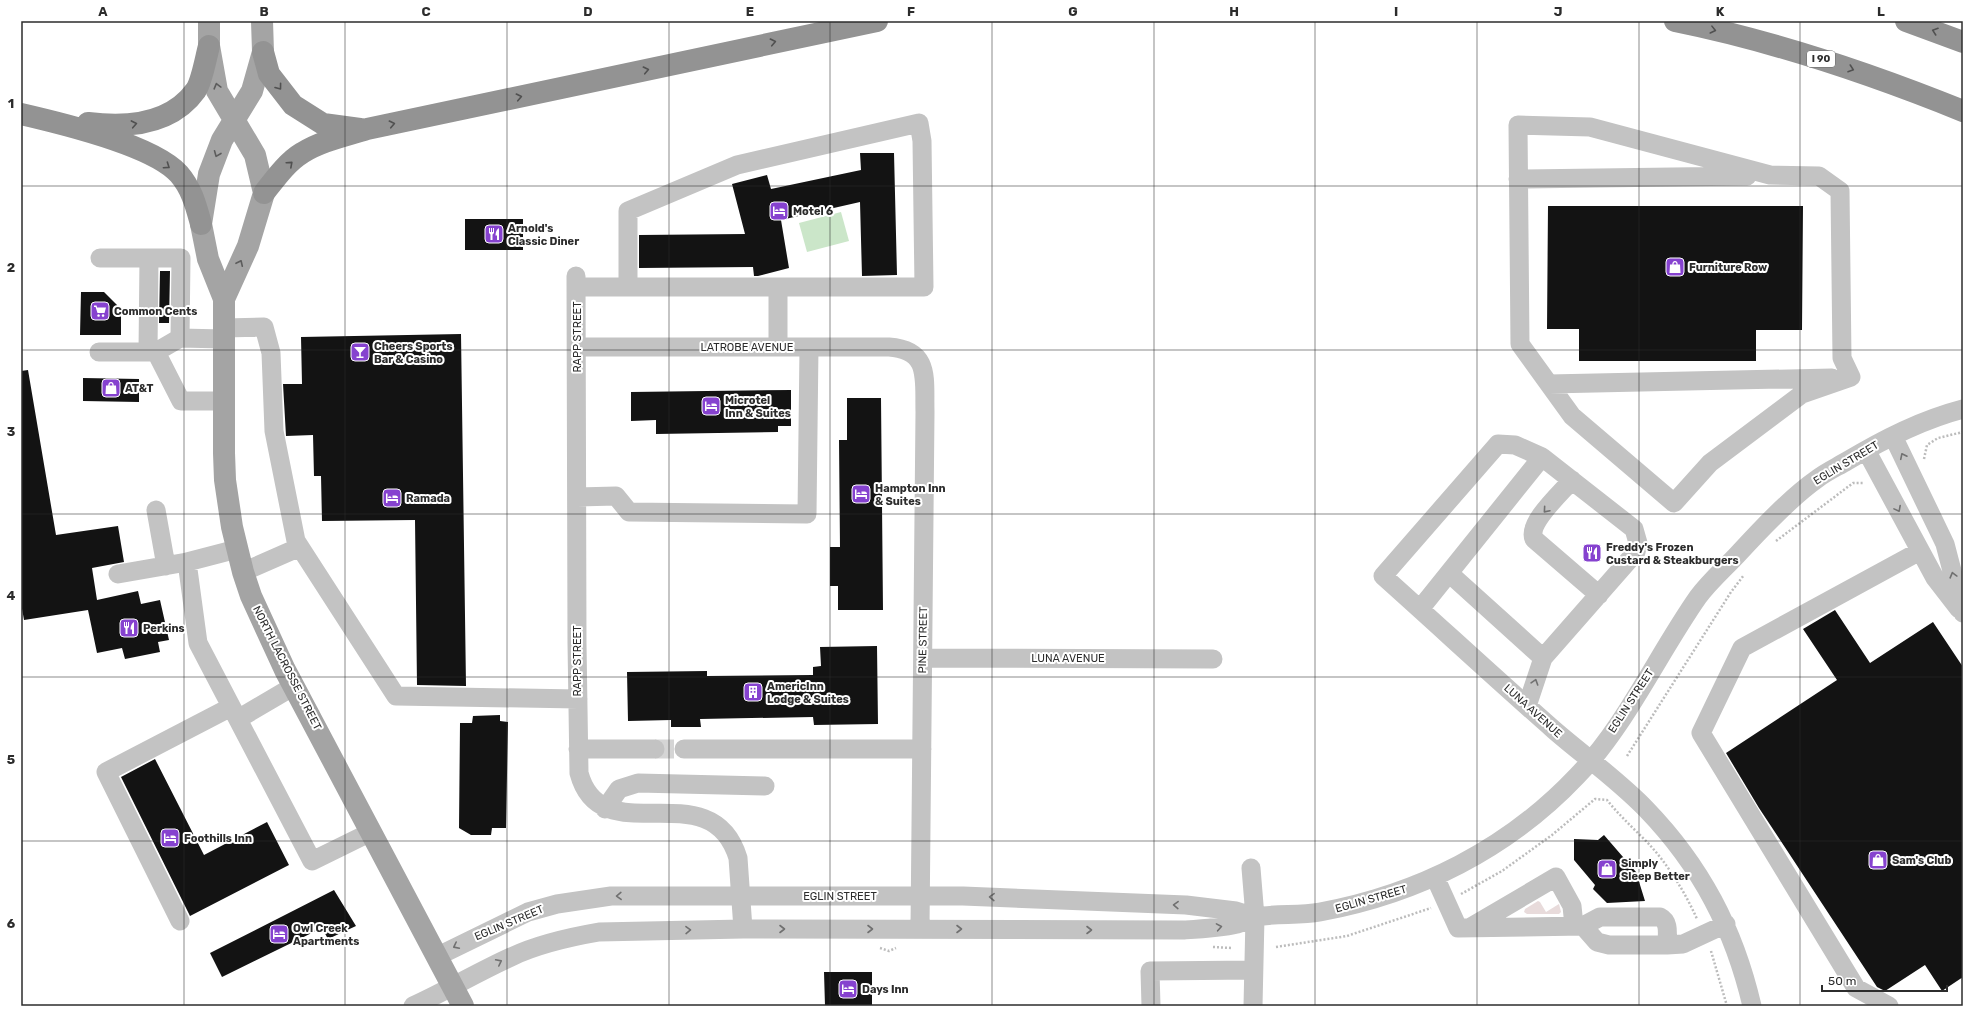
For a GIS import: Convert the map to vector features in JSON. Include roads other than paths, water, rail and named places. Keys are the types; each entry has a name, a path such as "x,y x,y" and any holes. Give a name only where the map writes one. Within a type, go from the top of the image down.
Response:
{"highway":[{"path":"264,193 277,176 302,153 327,142 366,130 877,21"},
{"name":"I 90","path":"1675,21 1741,36 1847,67 1963,111"},
{"path":"1906,21 1963,42"},
{"path":"30,116 106,125 128,126 154,120 177,110 197,89 209,46"},
{"path":"263,52 269,74 293,105 323,124 366,130"},
{"path":"30,116 134,147 179,173 192,191 201,224"}],"main road":[{"path":"209,21 209,46 217,91 236,120 255,155 264,193"},
{"name":"NORTH LACROSSE STREET","path":"262,21 263,52 252,92 236,120 222,140 209,174 201,224 208,259 224,299 223,401 225,480 237,549 243,572 262,621 294,686 458,997"},
{"name":"NORTH LACROSSE STREET","path":"224,299 248,246 264,193"}],"street":[{"path":"919,123 922,141 924,287 628,287 628,211 737,165 919,123"},
{"path":"1770,175 1590,127 1518,125 1520,344 1572,416 1674,503 1710,463 1802,394 1852,378"},
{"path":"1518,179 1770,175 1819,176 1840,191 1842,358 1852,378"},
{"path":"100,258 181,258 180,338"},
{"path":"149,258 152,351 181,401 223,401"},
{"name":"RAPP STREET","path":"628,287 576,282 579,773 582,786 587,794 596,803 605,808 627,813 682,813 704,818 714,824 729,837 735,847 738,858 742,896 743,929"},
{"path":"778,287 778,347"},
{"path":"100,352 152,351 180,338 224,334 264,327 271,353 274,431 296,541 396,696 578,699"},
{"path":"577,497 616,496 629,512 807,514 809,347"},
{"name":"LATROBE AVENUE","path":"577,348 889,347 902,348 915,354"},
{"name":"PINE STREET","path":"915,354 920,362 924,382 920,929"},
{"path":"1549,384 1852,378"},
{"name":"EGLIN STREET","path":"413,1006 458,997 512,956 575,936 620,931 743,929 1184,930 1225,926 1255,917 1316,913 1348,907 1410,888 1469,859 1515,832 1555,798 1591,761 1615,728 1700,595 1766,524 1816,479 1893,436 1933,417 1963,409"},
{"path":"1893,436 1945,544 1963,613"},
{"name":"LUNA AVENUE","path":"1542,457 1516,445 1498,444 1383,576 1527,706 1645,808 1681,849 1710,893 1726,924 1740,961 1752,1006"},
{"path":"1866,450 1935,578 1963,613"},
{"path":"1420,609 1450,574 1542,457 1634,529 1638,542 1636,552 1543,658 1527,706"},
{"path":"1572,480 1535,523 1532,534 1534,539 1599,595"},
{"path":"156,510 166,566"},
{"path":"243,572 300,547"},
{"path":"118,574 187,562 237,549"},
{"path":"1889,1006 1856,988 1701,733 1742,648 1920,551"},
{"path":"187,562 198,643 312,862 371,832"},
{"path":"1450,574 1543,658"},
{"name":"LUNA AVENUE","path":"923,658 1213,659"},
{"path":"180,921 106,772 294,686"},
{"path":"578,749 655,749"},
{"path":"684,749 922,749"},
{"path":"605,808 619,789 638,783 765,786"},
{"path":"1251,868 1255,917 1253,970 1254,1006"},
{"path":"1435,877 1458,928 1578,926 1600,917 1660,917 1665,920 1667,924 1667,945"},
{"path":"1470,927 1556,877 1572,906 1578,926 1597,942 1609,945 1683,944 1726,924"},
{"name":"EGLIN STREET","path":"436,957 517,917 557,904 583,899 633,895 920,895 1186,905 1236,911 1255,917"},
{"path":"1151,1006 1150,971 1253,970"}],"tunnel":[{"path":"655,749 684,749"}],"place":[{"name":"Motel 6","path":"779,211"},
{"name":"Arnold's Classic Diner","path":"494,234"},
{"name":"Furniture Row","path":"1675,267"},
{"name":"Common Cents","path":"100,311"},
{"name":"Cheers Sports Bar & Casino","path":"360,352"},
{"name":"AT&T","path":"111,388"},
{"name":"Microtel Inn & Suites","path":"711,406"},
{"name":"Hampton Inn & Suites","path":"861,494"},
{"name":"Ramada","path":"392,498"},
{"name":"Freddy's Frozen Custard & Steakburgers","path":"1592,553"},
{"name":"Perkins","path":"129,628"},
{"name":"AmericInn Lodge & Suites","path":"753,692"},
{"name":"Foothills Inn","path":"170,838"},
{"name":"Sam's Club","path":"1878,860"},
{"name":"Simply Sleep Better","path":"1607,869"},
{"name":"Owl Creek Apartments","path":"279,934"},
{"name":"Days Inn","path":"848,989"}]}
